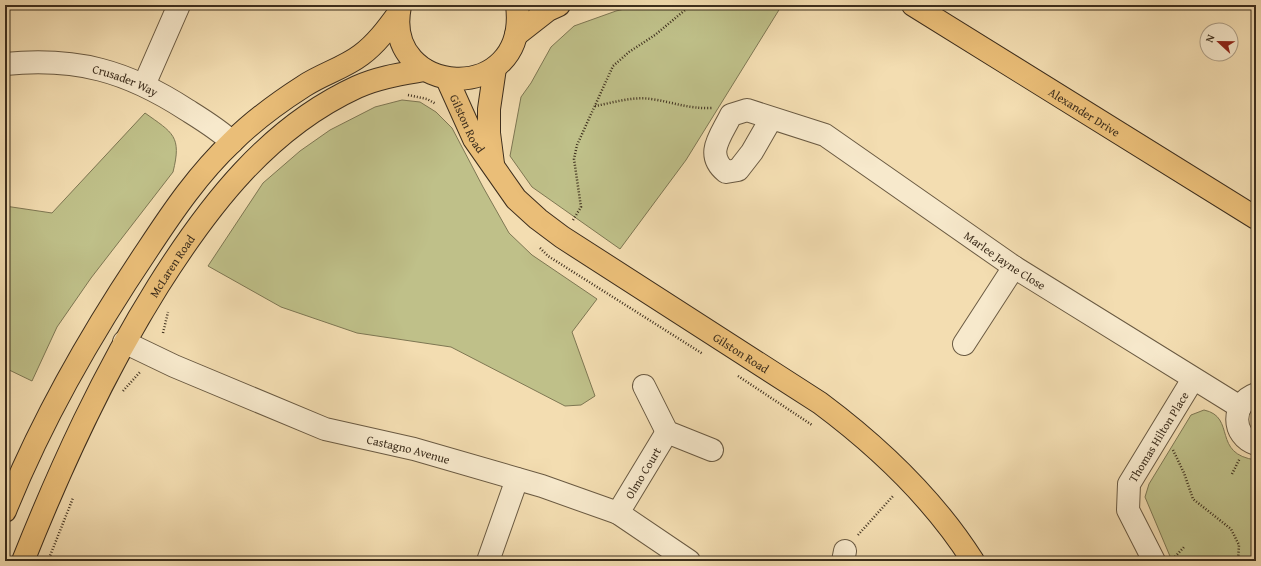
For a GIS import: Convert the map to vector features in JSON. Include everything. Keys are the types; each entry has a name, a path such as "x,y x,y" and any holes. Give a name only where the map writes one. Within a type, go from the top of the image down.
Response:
{"main road":[{"path":"399,10 399,31 404,46 413,60 425,70 447,79 464,80 480,76 495,68 508,53 516,35 519,19 517,5"},
{"path":"516,35 548,10 559,5"},
{"name":"Alexander Drive","path":"913,5 1256,218"},
{"path":"5,511 11,481 92,337 134,269 185,194 232,142 267,113 304,86 361,55 380,37 399,10"},
{"name":"Gilston Road","path":"493,165 489,133 489,109 495,68"},
{"name":"McLaren Road","path":"23,561 77,434 124,342 196,228 251,162 279,136 306,116 358,86 387,76 425,70"},
{"name":"Gilston Road","path":"447,79 474,140 516,199 538,219 562,237 820,403 866,439 921,493 946,521 973,561"}],"street":[{"path":"144,84 179,5"},
{"name":"Crusader Way","path":"5,64 34,61 71,63 104,70 144,84 158,91 220,131 232,142"},
{"name":"Marlee Jayne Close","path":"731,115 747,110 825,135 1014,267 1194,379 1248,400"},
{"path":"731,115 715,145 714,155 718,166 726,172 738,170 752,152 771,118"},
{"path":"964,344 1014,267"},
{"name":"Castagno Avenue","path":"124,342 174,366 325,429 414,449 517,479 618,513 689,561"},
{"name":"Thomas Hilton Place","path":"1167,558 1128,510 1129,484 1194,379"},
{"name":"Olmo Court","path":"644,386 667,432 712,450"},
{"path":"1248,400 1236,418 1237,427 1242,436 1249,442 1249,449"},
{"name":"Olmo Court","path":"618,513 667,432"},
{"path":"488,561 517,479"}],"path":[{"path":"573,221 581,207 574,159 577,145 613,66 691,5"},
{"path":"404,95 427,99 440,107"},
{"path":"594,107 623,101 650,98 694,109 713,108 731,115"},
{"path":"538,247 548,256 705,356"},
{"path":"163,333 169,308"},
{"path":"120,397 141,370"},
{"path":"732,372 816,428"},
{"path":"1171,446 1184,473 1193,499 1231,529 1239,545 1238,561"},
{"path":"1232,474 1249,449"},
{"path":"888,491 898,502"},
{"path":"48,561 76,492"},
{"path":"844,556 893,496"},
{"path":"1167,558 1185,546"}],"green space":[{"path":"641,5 782,5 686,160 620,249 532,187 510,156 521,97 531,83 551,47 574,26 616,11"},
{"path":"402,100 420,102 436,112 452,128 509,233 532,255 597,299 572,332 595,396 581,405 565,406 451,347 357,333 281,307 208,266 263,183 300,151 330,130 375,107"},
{"path":"145,113 169,131 173,136 176,150 176,160 173,172 91,278 57,327 32,381 5,368 5,206 52,213"},
{"path":"1204,410 1214,414 1220,420 1228,443 1234,451 1242,456 1256,460 1256,551 1250,561 1172,561 1145,497 1149,484 1191,415"}]}
